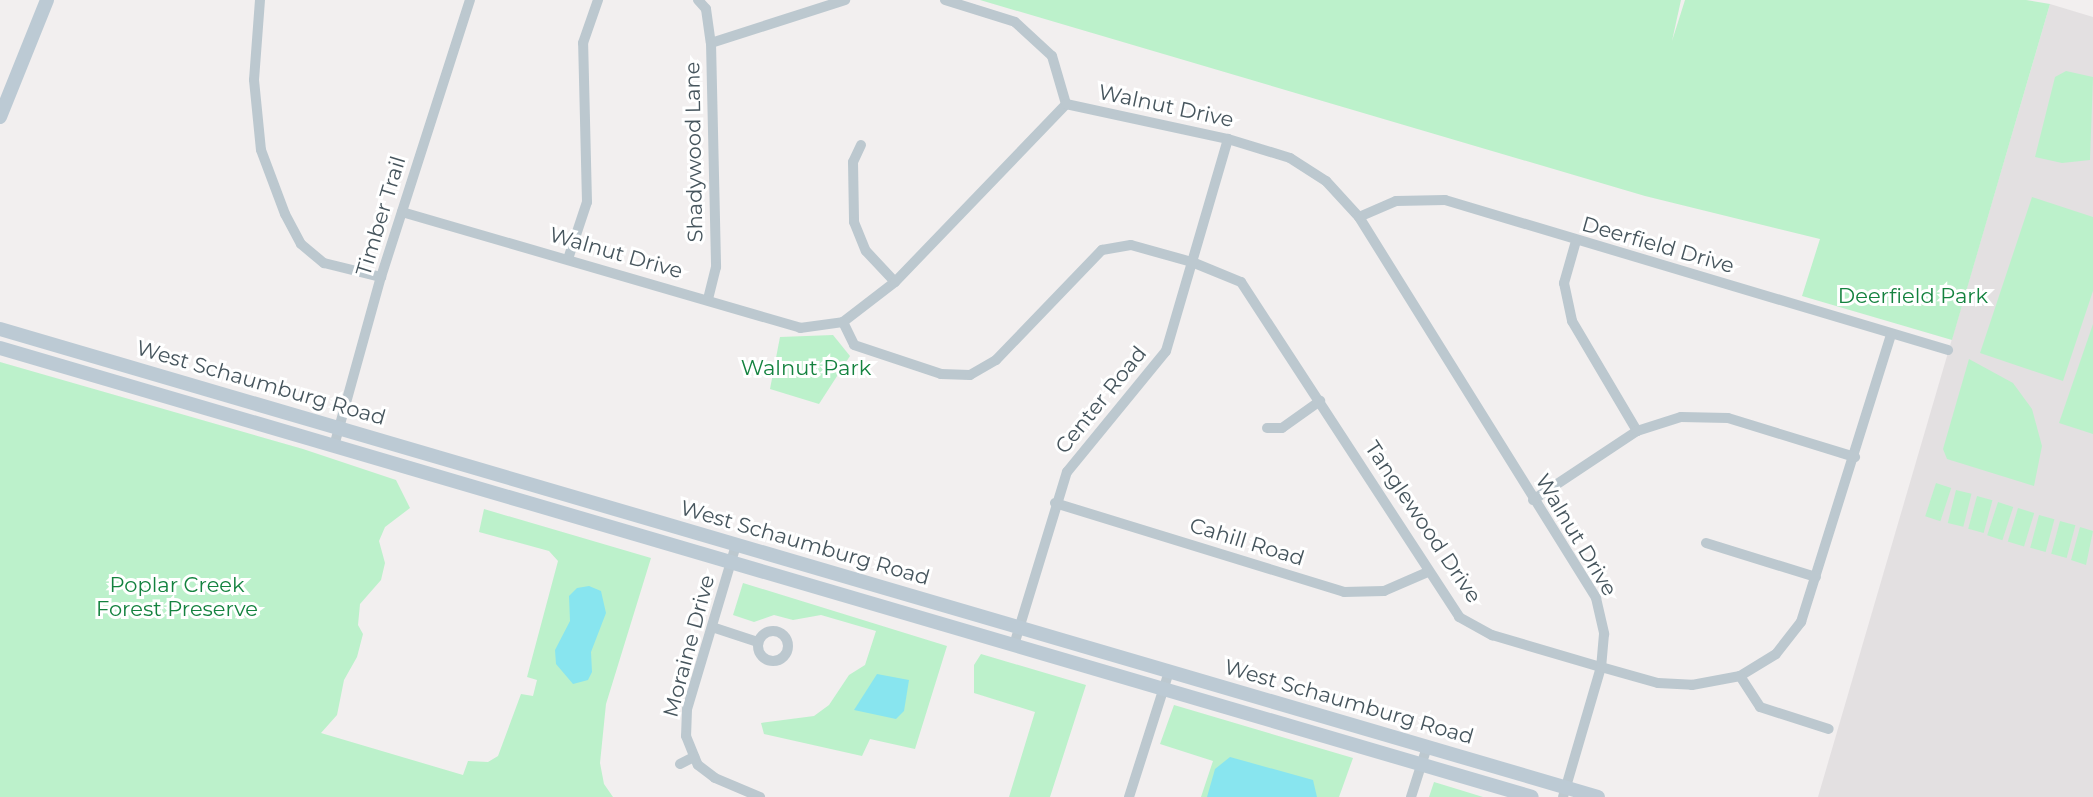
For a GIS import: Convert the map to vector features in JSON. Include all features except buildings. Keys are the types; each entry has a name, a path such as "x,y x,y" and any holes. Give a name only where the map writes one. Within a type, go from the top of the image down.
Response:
{"main road":[{"path":"0,117 47,0"},
{"name":"West Schaumburg Road","path":"0,329 1427,747 1564,792 1598,797"},
{"name":"West Schaumburg Road","path":"0,348 1532,797"}],"street":[{"path":"260,0 254,80 261,150 285,214 301,244 324,263 381,277"},
{"name":"Timber Trail","path":"334,446 381,277 470,0"},
{"path":"568,259 587,202 583,43 598,0"},
{"name":"Shadywood Lane","path":"698,0 706,9 711,43 716,267 708,300"},
{"path":"711,43 845,0"},
{"path":"945,0 1014,22 1052,56 1066,104"},
{"name":"Walnut Drive","path":"402,212 800,328 843,322 895,282 1066,104 1228,139 1290,158 1326,181 1359,217 1596,598 1604,634 1601,667 1564,792"},
{"name":"Center Road","path":"1014,645 1055,503 1067,472 1166,351 1228,139"},
{"path":"860,145 853,162 854,222 866,251 895,282"},
{"name":"Deerfield Drive","path":"1359,217 1396,201 1445,200 1948,350"},
{"path":"1576,241 1564,283 1572,321 1637,430"},
{"name":"Tanglewood Drive","path":"843,322 854,345 941,374 970,375 996,359 1102,250 1131,245 1192,262 1241,282 1321,401 1459,617 1492,635 1601,667 1658,683 1692,685 1740,676 1776,654 1801,622 1855,457 1891,334"},
{"path":"1267,428 1282,428 1321,401"},
{"path":"1533,500 1637,430 1681,416 1728,418 1855,457"},
{"name":"Cahill Road","path":"1055,503 1344,592 1384,591 1428,572"},
{"path":"1706,542 1816,577"},
{"name":"Moraine Drive","path":"694,757 685,720 736,545"},
{"path":"712,627 758,642"},
{"path":"1129,797 1169,672"},
{"path":"1740,676 1760,707 1829,729"},
{"path":"1411,797 1427,747"},
{"path":"680,764 694,757 715,778 760,797"}],"shaded area":[{"path":"2050,4 2093,17 2093,797 1818,797"}],"green space":[{"name":"Deerfield Park","path":"980,0 1681,0 1672,41 1685,0 2026,0 2050,4 1952,340 1802,296 1820,239 1645,196"},
{"path":"2066,71 2093,77 2090,160 2062,163 2035,157 2055,77"},
{"path":"2032,197 2093,217 2093,291 2063,381 1980,353"},
{"path":"2093,324 2093,434 2059,423"},
{"name":"Walnut Park","path":"833,335 850,356 819,404 770,389 780,337"},
{"path":"1969,359 2013,383 2032,409 2042,446 2034,486 1947,459 1943,449"},
{"name":"Poplar Creek Forest Preserve","path":"0,362 303,449 396,480 410,508 385,527 379,541 385,563 381,580 360,604 358,625 363,634 357,657 344,680 337,715 321,733 463,775 468,761 488,762 498,756 521,694 533,696 537,680 527,677 558,561 549,551 479,532 484,509 651,558 606,704 600,763 604,784 613,797 0,797"},
{"path":"1936,483 1951,488 1940,521 1925,516"},
{"path":"1956,490 1972,494 1963,527 1948,523"},
{"path":"1977,496 1992,500 1984,533 1968,529"},
{"path":"1998,502 2013,507 2002,540 1987,535"},
{"path":"2018,508 2034,513 2024,546 2008,541"},
{"path":"2039,515 2054,519 2046,552 2030,548"},
{"path":"2060,521 2075,525 2067,558 2051,554"},
{"path":"2080,527 2093,531 2086,565 2071,560"},
{"path":"743,583 947,646 915,749 870,739 862,756 764,734 761,723 814,716 829,705 849,675 865,665 876,631 821,615 793,620 774,615 754,622 733,615"},
{"path":"981,654 1086,685 1050,797 1009,797 1035,712 974,693 974,665"},
{"path":"1174,705 1353,758 1339,797 1201,797 1213,761 1160,744"},
{"path":"1434,782 1457,789 1483,797 1429,797"}],"water":[{"path":"589,586 601,591 606,613 591,652 592,672 588,680 573,684 556,664 555,650 570,621 569,596 577,588"},
{"path":"877,674 909,680 904,711 896,719 854,710"},
{"path":"1230,757 1313,780 1317,797 1207,797 1215,769"}]}
